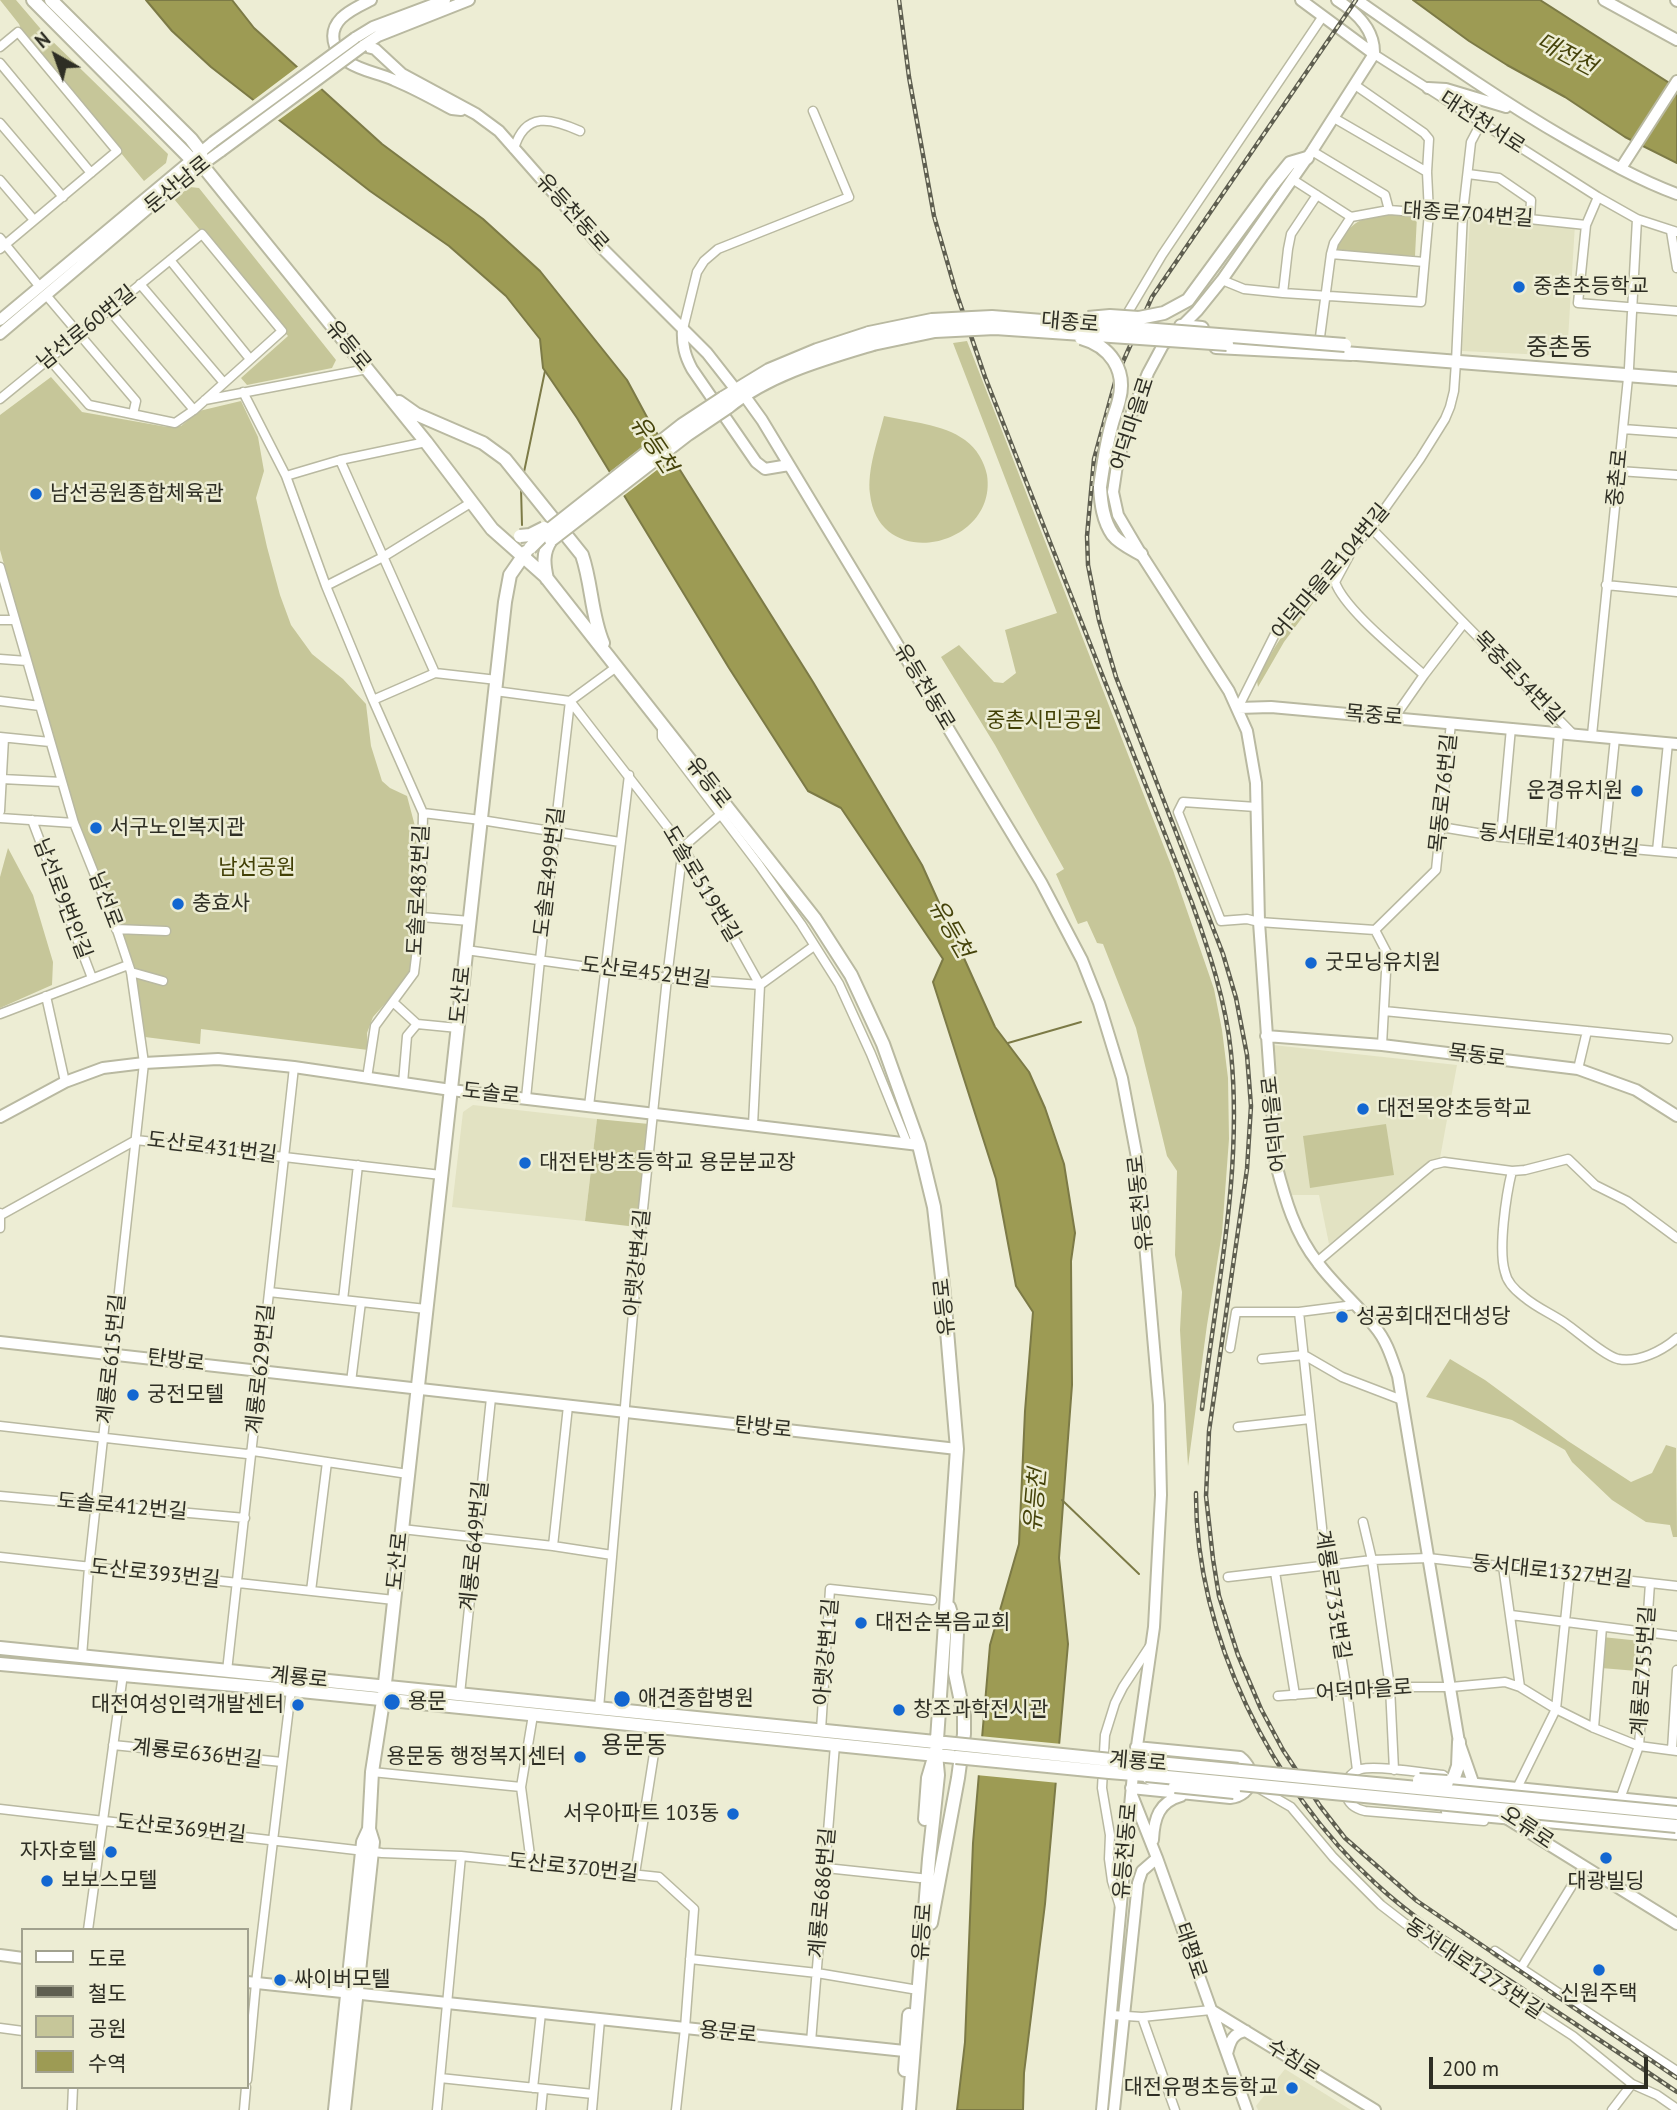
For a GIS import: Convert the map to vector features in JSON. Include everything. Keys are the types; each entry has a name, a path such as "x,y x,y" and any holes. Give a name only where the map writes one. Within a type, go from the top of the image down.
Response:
{"main road":[{"name":"유등로","path":"33,0 198,159 426,442 492,529 526,552 815,919 850,975 883,1044 934,1207 946,1308 957,1449 936,1748 938,1775 922,1946 901,2110"},
{"name":"유등로","path":"51,0 191,139 198,159"},
{"path":"371,0 340,18 333,40 338,54 355,66 393,80 452,109 469,110"},
{"path":"421,0 431,0"},
{"path":"359,42 373,27 445,0"},
{"path":"359,42 469,0"},
{"name":"대전천서로","path":"1301,0 1374,54"},
{"path":"1337,0 1355,12 1366,25 1374,46 1374,54"},
{"path":"1357,0 1516,110 1621,169 1677,194"},
{"path":"1604,0 1677,40"},
{"path":"388,61 383,42 393,30"},
{"name":"둔산남로","path":"0,334 43,291 198,159 359,42"},
{"name":"유등천동로","path":"359,42 375,49 402,74 469,110 499,131 602,248 707,353 762,420 1024,850 1062,919 1099,1003 1122,1078 1138,1163 1159,1405 1160,1526 1154,1627 1136,1747 1140,1768 1131,1791 1121,1910 1114,2110"},
{"name":"어덕마을로","path":"1374,54 1310,154 1222,280 1197,311 1163,345 1131,415 1117,465 1113,492 1118,515 1229,691 1247,732 1256,783 1259,922 1276,1164 1298,1232 1317,1262 1376,1328 1390,1352 1398,1376 1459,1742 1474,1785"},
{"path":"1621,169 1677,81"},
{"path":"1428,89 1446,89 1516,110"},
{"path":"1065,327 1110,316 1139,318 1177,308 1188,300 1200,285 1290,163 1310,154"},
{"name":"둔산남로","path":"0,320 43,291"},
{"path":"1163,345 1349,349 1351,342 1181,326"},
{"path":"1065,327 1104,348 1120,373 1120,399 1107,444 1100,487 1101,504 1114,536 1141,554"},
{"name":"대종로","path":"526,552 551,540 769,370 817,350 871,339 935,331 1065,327 1629,372 1677,379"},
{"path":"683,329 684,350 692,369 756,462 765,469 789,465"},
{"name":"대종로","path":"1629,372 1677,372"},
{"path":"389,396 416,414 483,443 505,459 582,555 588,573 596,627 613,664"},
{"name":"대종로","path":"526,552 544,534 682,425 725,403"},
{"path":"492,529 520,536 530,535 575,510"},
{"path":"547,579 544,565 546,547 551,540"},
{"name":"도산로","path":"344,2110 352,1994 367,1851 373,1842 369,1829 372,1772 383,1701 496,686 510,575 526,552"},
{"name":"목중로","path":"1238,708 1271,707 1672,743"},
{"name":"목동로","path":"1266,1036 1382,1045 1578,1069 1636,1090 1677,1116"},
{"name":"도솔로","path":"0,1117 65,1082 103,1068 218,1059 451,1090 913,1144"},
{"name":"탄방로","path":"0,1342 957,1449"},
{"path":"922,1946 932,1921 964,1734 964,1716 955,1674 957,1633 947,1597"},
{"name":"계룡로","path":"0,1648 821,1730 936,1748 1110,1766 1677,1813"},
{"name":"계룡로","path":"0,1664 291,1690 835,1745 936,1748"},
{"path":"1447,1780 1458,1766 1459,1742"},
{"path":"1131,1791 1226,1798 1237,1797 1251,1784 1251,1770 1240,1757 1136,1747"},
{"name":"유등로","path":"909,2110 912,1989 920,1878 928,1778 936,1748"},
{"path":"1677,1805 1447,1780 1154,1757 1140,1768 1150,1779 1175,1786 1677,1833"},
{"name":"계룡로","path":"1140,1768 1677,1826"},
{"name":"오류로","path":"1474,1785 1505,1817 1677,1924"},
{"name":"태평로","path":"1131,1791 1247,2110"},
{"path":"1153,1846 1154,1827 1160,1809 1166,1802 1178,1796 1191,1796"},
{"name":"유등천동로","path":"1102,2110 1138,1883 1142,1871 1157,1858"},
{"path":"0,1955 21,1958"},
{"name":"용문로","path":"251,1983 910,2052"},
{"name":"도산로","path":"335,2110 352,1994"},
{"name":"수침로","path":"1211,2010 1375,2110"},
{"path":"1227,2054 1231,2040 1238,2032 1246,2031"}],"street":[{"path":"1108,346 1162,255 1323,16"},
{"path":"0,47 18,32 117,151 2,244 136,401 133,415"},
{"name":"대전천서로","path":"1374,54 1598,197 1637,219 1674,231 1677,268"},
{"path":"0,63 92,173"},
{"path":"1222,280 1244,289 1421,302 1429,213 1429,139 1355,85"},
{"path":"683,329 697,272 704,261 718,249 849,197 813,111"},
{"path":"1334,118 1427,173"},
{"path":"514,149 517,137 533,122 545,119 559,121 580,131"},
{"path":"0,123 63,197"},
{"name":"어덕마을로104번길","path":"1238,708 1275,634 1287,617 1371,528 1445,419 1454,391 1463,212 1471,142 1480,123"},
{"path":"1310,154 1385,195 1389,210"},
{"path":"1468,174 1499,178 1531,200 1530,219"},
{"path":"1292,179 1351,217 1334,243 1331,254 1320,337"},
{"path":"0,180 34,220"},
{"path":"1283,293 1291,234 1317,195"},
{"path":"1598,197 1586,225 1578,303 1677,311"},
{"name":"대종로704번길","path":"1351,217 1389,210 1463,212 1586,225"},
{"name":"중촌로","path":"1592,736 1629,372 1637,219"},
{"name":"남선로60번길","path":"1,396 202,234 282,331 250,359"},
{"path":"1331,254 1424,262"},
{"path":"49,359 89,405 176,423 194,410 250,359 170,260"},
{"path":"140,284 224,383"},
{"path":"109,310 194,410"},
{"path":"205,400 367,369"},
{"name":"도솔로483번길","path":"243,392 286,477 373,700 423,813 421,917 414,973 375,1026 367,1078"},
{"path":"1623,429 1677,433"},
{"path":"286,477 340,460 426,442"},
{"path":"340,460 435,673"},
{"path":"1619,471 1677,475"},
{"path":"327,586 383,557 472,502"},
{"name":"목중로54번길","path":"1371,528 1573,734"},
{"path":"1352,550 1335,582 1338,591 1374,630 1424,675"},
{"name":"남선로","path":"0,567 74,823 130,969 144,1063"},
{"path":"1606,585 1677,592"},
{"path":"0,620 15,620"},
{"name":"목중로54번길","path":"1394,718 1464,623"},
{"path":"0,659 27,661"},
{"path":"373,700 435,673 570,701 613,664"},
{"path":"0,701 40,706"},
{"name":"도솔로519번길","path":"570,701 684,847 760,985"},
{"name":"도솔로499번길","path":"526,1098 570,701"},
{"name":"목동로76번길","path":"1375,930 1436,870 1451,723"},
{"path":"662,725 662,737 758,865 839,984 913,1144"},
{"path":"1501,837 1511,728"},
{"path":"1550,841 1559,733"},
{"path":"0,811 2,738 50,742"},
{"path":"1604,846 1615,738"},
{"name":"목중로","path":"1657,851 1672,743"},
{"path":"589,1106 629,775"},
{"path":"2,779 62,782"},
{"path":"1256,807 1183,802 1178,812 1221,921 1247,919 1375,930 1387,953 1382,1045"},
{"path":"423,813 620,842"},
{"path":"684,847 720,815"},
{"path":"0,818 74,823"},
{"name":"남선로9번안길","path":"32,820 92,978"},
{"name":"동서대로1403번길","path":"1441,827 1501,837 1677,853"},
{"name":"아랫강변4길","path":"625,1413 667,978 684,847"},
{"path":"421,917 470,921"},
{"path":"116,929 166,931"},
{"path":"753,1125 760,985 814,946"},
{"name":"도산로452번길","path":"466,950 667,978 760,985"},
{"path":"0,1014 92,978 130,969 163,981"},
{"path":"46,996 65,1082"},
{"path":"393,1002 417,1024 458,1028"},
{"path":"1384,1012 1668,1039"},
{"path":"402,1083 407,1036 417,1024"},
{"path":"1578,1069 1587,1031"},
{"name":"계룡로615번길","path":"82,1656 89,1567 144,1063"},
{"name":"계룡로629번길","path":"227,1671 294,1067"},
{"name":"도산로431번길","path":"1,1214 136,1140 441,1175"},
{"path":"1317,1262 1432,1165 1444,1162 1512,1171 1568,1159 1595,1185 1627,1201 1677,1238"},
{"path":"343,1300 358,1165"},
{"path":"1512,1171 1507,1193 1503,1263 1509,1282 1533,1303 1615,1359 1625,1360 1648,1355 1666,1348 1677,1338"},
{"path":"0,1228 1,1214"},
{"path":"269,1292 426,1309"},
{"path":"351,1382 361,1302"},
{"path":"1230,1348 1236,1312 1299,1312 1354,1305"},
{"name":"계룡로733번길","path":"1299,1312 1326,1565 1347,1691 1354,1772 1345,1787 1348,1800 1358,1809 1484,1821 1505,1817"},
{"path":"1262,1359 1304,1355 1342,1377 1402,1401"},
{"name":"계룡로649번길","path":"460,1694 491,1398"},
{"path":"554,1546 568,1406"},
{"path":"599,1708 625,1413"},
{"path":"1238,1427 1310,1419"},
{"path":"0,1426 247,1454 253,1451 408,1474"},
{"path":"311,1591 327,1462"},
{"name":"도솔로412번길","path":"0,1496 244,1518"},
{"path":"1363,1522 1372,1560 1390,1687 1394,1770"},
{"path":"402,1529 612,1555"},
{"name":"도산로393번길","path":"0,1557 394,1600"},
{"name":"동서대로1327번길","path":"1228,1577 1372,1560 1428,1558 1677,1586"},
{"path":"1503,1566 1520,1686"},
{"path":"1275,1572 1295,1695"},
{"path":"1517,1788 1556,1709 1570,1573"},
{"name":"계룡로755번길","path":"1620,1799 1639,1746 1650,1583"},
{"name":"아랫강변1길","path":"821,1730 830,1589 932,1600"},
{"path":"1511,1615 1677,1636"},
{"path":"1594,1728 1602,1627"},
{"path":"1121,1910 1112,1881 1110,1835 1102,1788 1105,1735 1122,1687 1150,1646"},
{"path":"1451,1687 1505,1682 1520,1686 1556,1709 1594,1728 1639,1746 1674,1750 1677,1670"},
{"path":"88,1928 123,1674"},
{"name":"어덕마을로","path":"1278,1696 1390,1687 1451,1687"},
{"name":"계룡로636번길","path":"248,2055 251,1983 273,1839 291,1690"},
{"path":"531,1863 521,1787 533,1715"},
{"path":"635,1874 658,1728"},
{"name":"계룡로636번길","path":"113,1745 282,1762"},
{"name":"계룡로686번길","path":"811,2042 835,1745"},
{"path":"1354,1772 1363,1768 1394,1770 1447,1780"},
{"path":"372,1772 521,1787"},
{"name":"동서대로1273번길","path":"1251,1784 1291,1807 1333,1857 1381,1905 1433,1945 1573,2036 1632,2084 1657,2095 1677,2109"},
{"name":"도산로369번길","path":"0,1809 367,1851"},
{"name":"도산로370번길","path":"367,1851 461,1856 659,1877 694,1909 676,2110"},
{"path":"437,2110 461,1856"},
{"path":"1521,1968 1584,1866"},
{"name":"유등로","path":"826,1868 920,1878"},
{"path":"1495,1951 1677,2071"},
{"path":"690,1959 817,1973 912,1989"},
{"path":"1117,2015 1142,2017 1211,2010"},
{"path":"533,2088 541,2014"},
{"path":"1142,2017 1175,2110"},
{"path":"592,2110 600,2020"},
{"path":"0,2028 21,2031"},
{"path":"440,2078 593,2094"},
{"path":"1612,2110 1632,2084"},
{"path":"72,2110 74,2089"},
{"path":"244,2110 246,2089"},
{"path":"541,2110 543,2089"}],"shaded area":[{"name":"중촌초등학교","path":"1470,219 1575,224 1567,356 1462,351"},
{"name":"대전목양초등학교","path":"1273,1045 1457,1065 1440,1158 1329,1244 1319,1195 1291,1195 1280,1154"},
{"name":"대전탄방초등학교 용문분교장","path":"473,1105 597,1119 585,1221 452,1207 463,1112"},
{"name":"대전유평초등학교","path":"1285,2069 1351,2110 1258,2110 1256,2106"}],"green space":[{"path":"0,0 16,0 45,34 168,154 166,163 144,181 23,34 19,24"},
{"path":"190,187 199,188 336,360 332,368 247,385 241,378 288,336 174,199"},
{"path":"1383,214 1417,216 1415,256 1334,251 1353,225"},
{"name":"중촌시민공원","path":"967,341 1173,870 1214,989 1228,1078 1229,1139 1222,1233 1188,1466 1180,1330 1182,1292 1175,1255 1177,1171 1167,1156 1136,1028 1103,944 1097,943 1087,921 1078,924 1056,874 1064,869 995,745 941,657 959,645 994,682 1003,683 1016,673 1005,630 1057,613 953,343"},
{"name":"남선공원","path":"51,377 82,412 167,427 181,426 199,411 241,401 258,437 264,471 256,498 280,595 291,625 312,654 343,679 366,704 371,746 382,781 407,796 416,830 418,864 410,940 412,967 399,988 373,1017 367,1033 368,1050 201,1029 200,1044 145,1037 132,965 76,822 0,550 0,415"},
{"path":"884,416 947,430 965,440 979,456 987,475 986,500 975,520 957,534 936,541 914,542 894,535 878,519 869,485"},
{"path":"1319,595 1284,642 1258,687 1257,681 1283,635 1299,614"},
{"path":"8,848 33,895 53,962 52,985 0,1008 0,877"},
{"path":"597,1119 649,1124 637,1227 585,1221"},
{"path":"1386,1124 1394,1175 1310,1188 1303,1136"},
{"path":"1450,1359 1485,1380 1568,1441 1631,1482 1652,1473 1666,1445 1676,1448 1677,1537 1673,1537 1670,1525 1646,1522 1612,1500 1572,1462 1565,1450 1512,1420 1426,1397"},
{"path":"1602,1637 1641,1641 1637,1671 1601,1668"}],"water":[{"name":"유등천","path":"146,0 232,0 254,28 382,144 483,219 540,271 627,380 648,419 813,682 922,865 995,1027 1029,1072 1045,1108 1064,1164 1075,1233 1071,1261 1072,1385 1059,1558 1068,1644 1045,1904 1024,2073 1023,2110 957,2110 965,2042 973,1843 990,1645 1019,1544 1033,1312 1016,1286 996,1179 933,982 943,959 841,808 808,791 729,668 577,418 543,368 540,339 506,296 449,246 370,191 211,67 172,31"},
{"name":"대전천","path":"1413,0 1540,0 1677,88 1677,163 1625,137 1565,97 1507,65"}],"pier":[{"path":"300,65 324,87 276,122 251,102"},
{"path":"660,433 675,456 622,497 607,474"},
{"path":"979,1736 1062,1744 1059,1783 976,1775"}],"waterway":[{"path":"524,472 545,371"},
{"path":"521,488 522,525"},
{"path":"1008,1043 1081,1022"},
{"path":"1062,1500 1139,1574"}],"railway":[{"path":"899,0 909,77 934,216 955,289 985,377 1192,903 1221,996 1231,1053 1234,1142 1226,1231 1202,1409"},
{"path":"1356,0 1152,297 1117,375 1094,459 1087,536 1088,565 1099,620 1116,677 1223,954 1236,998 1247,1055 1251,1106 1247,1169 1209,1431 1206,1496 1213,1559 1219,1596 1238,1655 1261,1709 1283,1750 1345,1838 1417,1901 1677,2078"},
{"path":"1196,1493 1199,1546 1209,1600 1225,1654 1246,1706 1303,1802 1338,1845 1375,1883 1423,1922 1677,2092"}],"place":[{"name":"중촌초등학교","path":"1519,287"},
{"name":"남선공원종합체육관","path":"36,494"},
{"name":"운경유치원","path":"1637,791"},
{"name":"서구노인복지관","path":"96,828"},
{"name":"충효사","path":"178,904"},
{"name":"굿모닝유치원","path":"1311,963"},
{"name":"대전목양초등학교","path":"1363,1109"},
{"name":"대전탄방초등학교 용문분교장","path":"525,1163"},
{"name":"성공회대전대성당","path":"1342,1317"},
{"name":"궁전모텔","path":"133,1395"},
{"name":"대전순복음교회","path":"861,1623"},
{"name":"애견종합병원","path":"622,1699"},
{"name":"용문","path":"392,1702"},
{"name":"대전여성인력개발센터","path":"298,1705"},
{"name":"창조과학전시관","path":"899,1710"},
{"name":"용문동 행정복지센터","path":"580,1757"},
{"name":"서우아파트 103동","path":"733,1814"},
{"name":"자자호텔","path":"111,1852"},
{"name":"대광빌딩","path":"1606,1858"},
{"name":"보보스모텔","path":"47,1881"},
{"name":"신원주택","path":"1599,1970"},
{"name":"싸이버모텔","path":"280,1980"},
{"name":"대전유평초등학교","path":"1292,2088"}],"district":[{"name":"중촌동","path":"1559,348"},
{"name":"용문동","path":"634,1746"}]}
